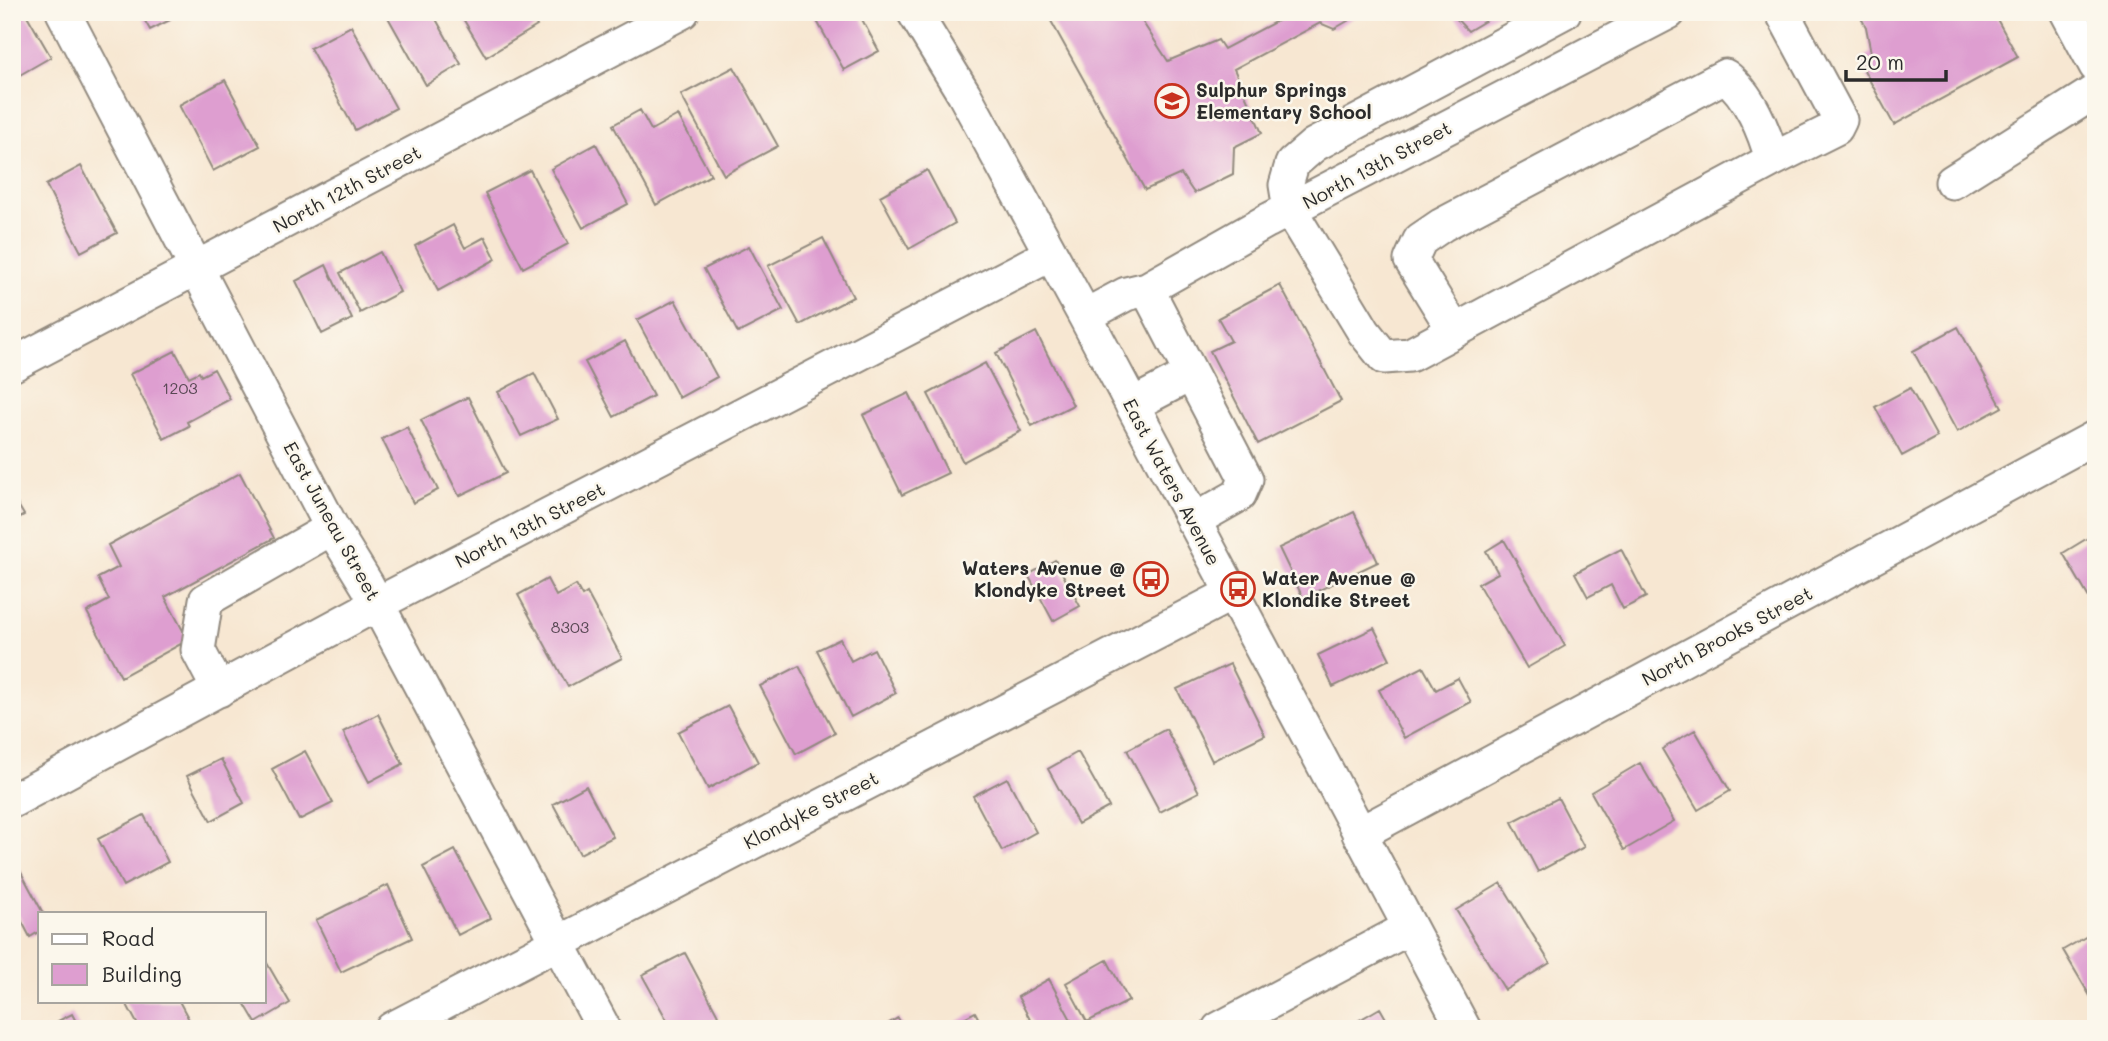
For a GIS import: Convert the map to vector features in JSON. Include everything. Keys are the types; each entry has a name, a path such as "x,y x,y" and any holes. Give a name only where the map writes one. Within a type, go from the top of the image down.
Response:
{"street":[{"name":"East Juneau Street","path":"63,12 332,527 377,604 604,1029"},
{"name":"North 12th Street","path":"12,365 682,12"},
{"name":"East Waters Avenue","path":"914,12 964,94 1085,316 1464,1029"},
{"path":"1564,12 1314,145 1292,164 1286,185 1290,210 1364,332 1384,357 1410,355 1836,128 1840,120 1782,12"},
{"name":"North 13th Street","path":"1085,316 1126,294 1147,289 1290,210 1670,12"},
{"path":"2067,12 2096,66"},
{"path":"1454,330 1411,260 1420,240 1442,225 1725,76 1737,85 1767,142 1772,160"},
{"path":"1952,182 2096,91"},
{"name":"North 13th Street","path":"12,801 377,604 1051,254"},
{"path":"1147,289 1246,479 1239,495 1193,522"},
{"path":"1132,405 1191,373"},
{"name":"North Brooks Street","path":"1359,834 2096,437"},
{"path":"219,690 198,650 206,600 332,527"},
{"name":"Klondyke Street","path":"392,1029 557,941 1231,594"},
{"path":"1219,1029 1409,929"}],"building":[{"path":"12,12 25,12 51,57 18,76 12,66"},
{"path":"140,12 165,12 170,20 150,30"},
{"path":"385,12 432,12 461,64 426,85"},
{"path":"459,12 529,12 537,26 486,57"},
{"path":"812,12 858,12 879,51 844,70"},
{"name":"Sulphur Springs Elementary School","path":"1046,12 1136,12 1168,61 1218,40 1224,49 1294,12 1363,12 1334,29 1320,23 1234,69 1262,133 1234,147 1233,174 1194,193 1181,174 1145,190"},
{"path":"1450,12 1500,12 1468,31"},
{"path":"1858,12 1993,12 2018,57 1894,125 1859,61 1871,53 1866,27"},
{"path":"351,26 396,108 355,130 310,48"},
{"path":"734,67 778,146 724,175 681,95"},
{"path":"225,80 260,146 213,171 179,105"},
{"path":"640,110 651,130 678,115 711,175 656,205 613,125"},
{"path":"596,144 628,204 583,228 551,169"},
{"path":"81,166 117,233 81,252 46,185"},
{"path":"530,170 568,244 523,268 485,193"},
{"path":"927,170 955,223 909,249 880,196"},
{"path":"453,225 465,248 485,237 496,259 438,291 415,246"},
{"path":"823,238 853,297 800,325 768,266"},
{"path":"749,246 783,310 738,333 704,269"},
{"path":"380,252 400,292 360,313 340,273"},
{"path":"326,265 352,319 322,334 296,281"},
{"path":"1280,285 1341,401 1258,444 1210,351 1231,341 1218,318"},
{"path":"675,300 717,377 679,398 637,320"},
{"path":"1958,327 2002,407 1957,432 1913,351"},
{"path":"1036,332 1073,405 1032,426 996,353"},
{"path":"625,341 653,396 614,417 585,362"},
{"path":"175,351 189,377 199,372 201,376 214,369 230,399 187,422 189,426 164,439 130,374"},
{"path":"985,363 1021,431 963,462 928,394"},
{"path":"534,373 558,419 521,436 498,392"},
{"path":"1910,388 1937,437 1902,456 1875,407"},
{"path":"909,393 948,473 902,495 863,415"},
{"path":"468,397 506,473 459,496 421,420"},
{"path":"407,427 438,490 413,503 382,439"},
{"path":"240,473 274,538 165,597 188,640 121,677 87,612 109,600 98,578 119,567 108,545"},
{"path":"12,495 24,515 12,522"},
{"path":"1354,512 1378,562 1303,598 1279,548"},
{"path":"2096,533 2096,610 2063,553"},
{"path":"1504,540 1565,646 1527,668 1478,584 1498,573 1486,551"},
{"path":"1621,549 1646,597 1623,609 1611,585 1588,597 1575,573"},
{"path":"1055,560 1080,606 1053,621 1028,575"},
{"path":"547,579 556,596 576,585 582,596 587,593 622,658 568,687 518,595"},
{"path":"1374,628 1390,659 1333,687 1318,655"},
{"path":"840,639 851,661 874,649 896,693 851,717 817,650"},
{"path":"1230,664 1265,735 1212,761 1177,689"},
{"path":"799,666 835,733 796,754 760,686"},
{"path":"1423,667 1436,690 1458,678 1471,702 1404,738 1379,690"},
{"path":"728,706 758,762 708,789 678,732"},
{"path":"378,714 403,764 369,782 343,732"},
{"path":"1166,729 1199,792 1160,812 1127,750"},
{"path":"1695,730 1730,791 1698,810 1662,749"},
{"path":"305,751 333,803 299,820 272,769"},
{"path":"1078,752 1109,807 1078,824 1048,769"},
{"path":"221,759 244,803 211,821 187,776"},
{"path":"1640,763 1674,821 1624,850 1591,792"},
{"path":"1007,778 1036,832 1002,851 973,796"},
{"path":"586,786 613,837 580,854 553,804"},
{"path":"1558,798 1584,847 1538,872 1512,822"},
{"path":"144,815 168,862 123,886 98,839"},
{"path":"455,850 491,918 458,935 423,867"},
{"path":"17,865 42,912 38,912 38,932 30,937 19,916 12,920 12,868"},
{"path":"1501,883 1550,963 1505,990 1456,910"},
{"path":"388,885 412,938 341,972 316,920"},
{"path":"2096,931 2096,993 2090,996 2063,950"},
{"path":"685,953 719,1017 697,1029 672,1029 642,975"},
{"path":"1107,960 1129,1001 1087,1022 1066,983"},
{"path":"266,961 290,1003 256,1023 244,1002 266,1002"},
{"path":"1049,979 1076,1029 1035,1029 1018,997"},
{"path":"126,1002 180,1002 194,1029 140,1029"},
{"path":"1380,1008 1392,1029 1354,1029 1351,1025"},
{"path":"975,1012 984,1029 943,1029"},
{"path":"72,1014 80,1029 62,1029 58,1021"},
{"path":"898,1018 904,1029 879,1029"}],"place":[{"name":"Sulphur Springs Elementary School","path":"1172,101"},
{"name":"Waters Avenue @ Klondyke Street","path":"1151,579"},
{"name":"Water Avenue @ Klondike Street","path":"1238,589"}]}
